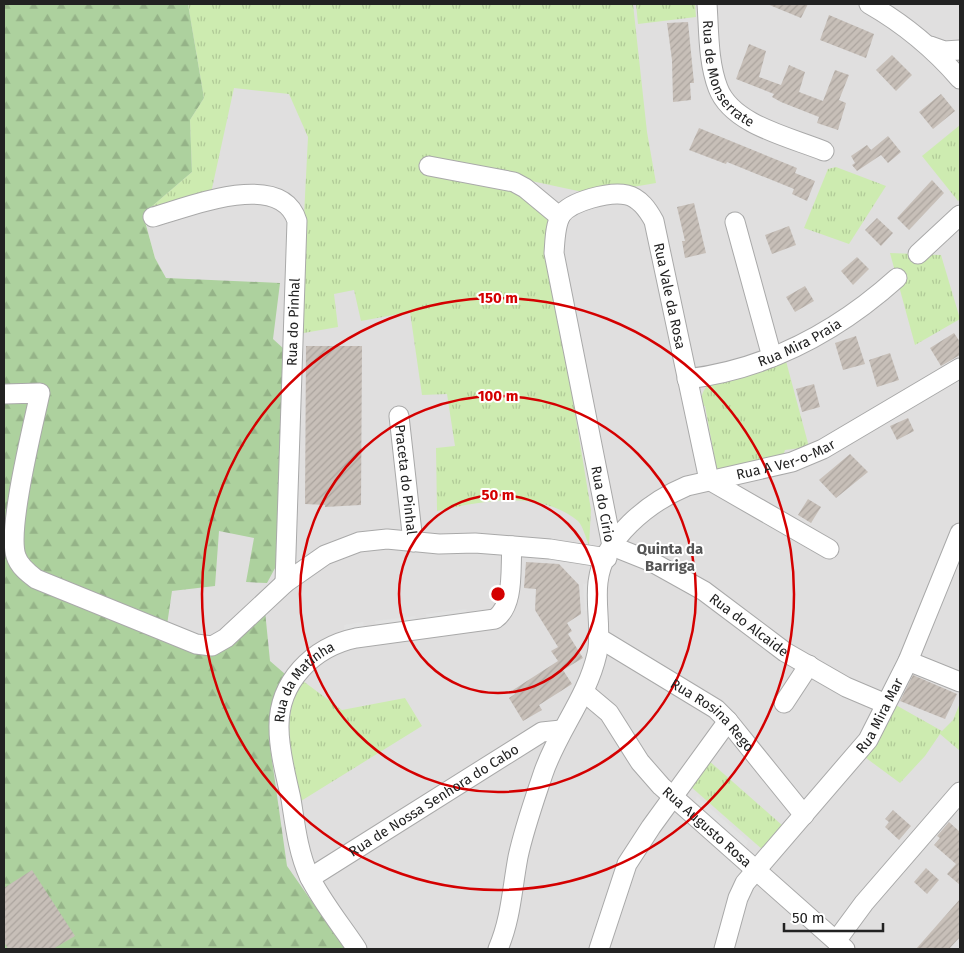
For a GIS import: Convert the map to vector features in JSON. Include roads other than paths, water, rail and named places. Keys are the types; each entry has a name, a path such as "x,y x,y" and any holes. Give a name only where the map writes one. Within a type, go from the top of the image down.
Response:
{"street":[{"name":"Rua de Monserrate","path":"707,4 714,74 724,101 746,120 824,151"},
{"path":"869,4 923,42 960,79"},
{"path":"923,42 944,51 960,50"},
{"path":"429,166 514,182 525,188 560,217"},
{"name":"Rua do Pinhal","path":"153,217 226,197 252,194 268,195 282,200 293,208 297,221 285,583"},
{"name":"Rua Vale da Rosa","path":"560,217 568,208 577,204 611,195 627,195 638,200 648,210 654,222 709,480"},
{"path":"918,254 960,215"},
{"name":"Rua do Círio","path":"498,949 506,931 520,849 543,774 561,730 584,692 597,654 599,638 598,582 610,552 554,253 555,237 560,217"},
{"path":"735,222 772,357"},
{"path":"938,237 960,225"},
{"name":"Rua Mira Praia","path":"687,379 729,371 772,357 829,330 868,303 897,278"},
{"name":"Rua A Ver-o-Mar","path":"610,552 636,518 671,492 709,480 728,478 792,462 823,449 960,368"},
{"path":"4,394 47,388 22,477 14,544 16,557 23,569 36,579 196,644 212,646 226,638 285,583 318,560 346,546 373,540 610,552"},
{"name":"Praceta do Pinhal","path":"399,416 413,542"},
{"path":"709,480 829,549"},
{"name":"Rua Mira Mar","path":"724,949 741,890 868,740 954,567 960,533"},
{"name":"Rua da Matinha","path":"357,949 310,878 300,846 279,737 282,702 291,682 314,656 345,641 490,622 495,619 503,612 507,602 512,546"},
{"name":"Rua do Alcaide","path":"610,552 652,562 704,591 785,652 846,687 886,704"},
{"name":"Rua Rosina Rego","path":"599,638 716,709 728,721 804,815"},
{"path":"908,661 960,682"},
{"path":"784,703 809,665"},
{"name":"Rua Augusto Rosa","path":"584,692 609,713 640,762 674,798 840,945"},
{"path":"599,949 627,864 651,827 674,798 728,721"},
{"name":"Rua de Nossa Senhora do Cabo","path":"310,878 542,732 561,730"},
{"path":"840,945 864,903 960,792"}],"district":[{"name":"Quinta da Barriga","path":"670,558"}]}
